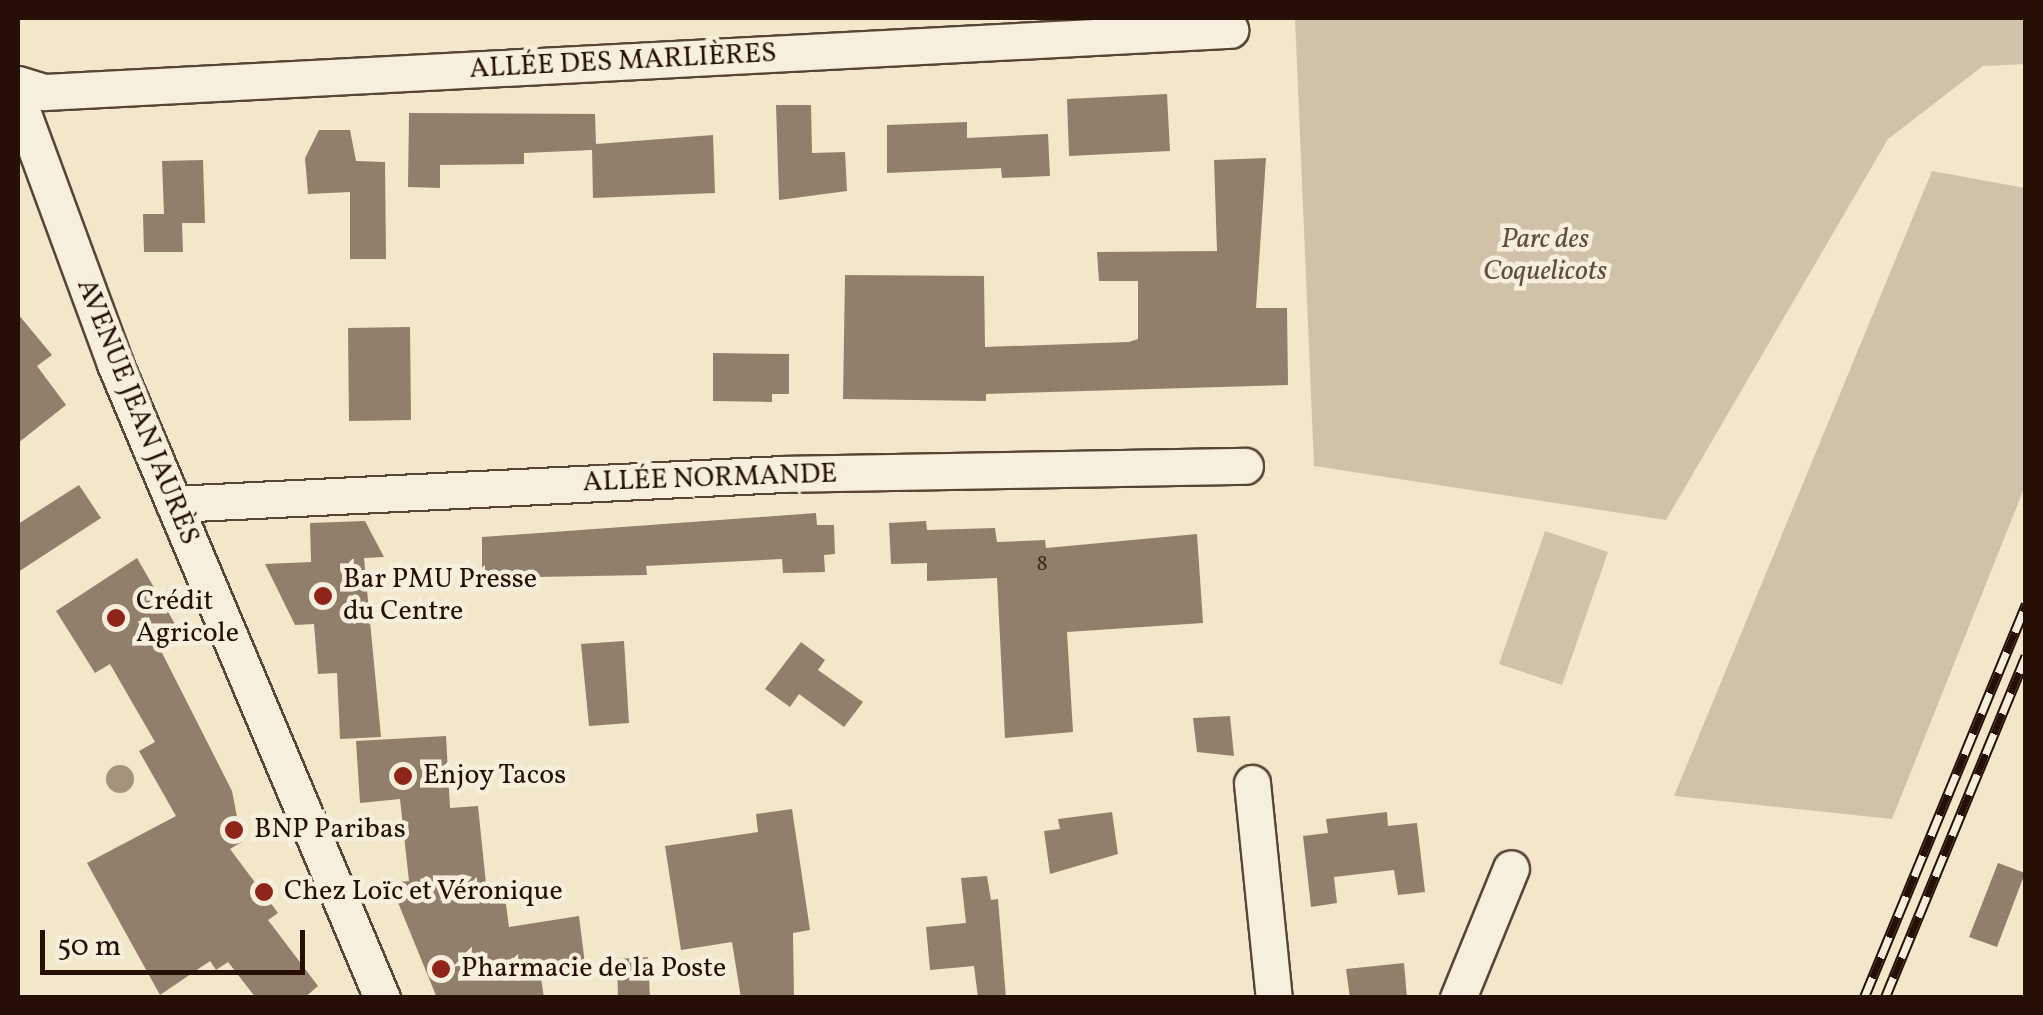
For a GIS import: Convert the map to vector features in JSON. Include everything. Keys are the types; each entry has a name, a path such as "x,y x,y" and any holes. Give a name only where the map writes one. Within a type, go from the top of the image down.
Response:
{"street":[{"name":"ALLÉE DES MARLIÈRES","path":"18,84 45,92 1230,30"},
{"name":"AVENUE JEAN JAURÈS","path":"18,100 174,504 382,998"},
{"name":"ALLÉE NORMANDE","path":"174,504 782,474 1245,466"},
{"path":"1252,783 1274,998"},
{"path":"1458,998 1512,868"}],"green space":[{"name":"Parc des Coquelicots","path":"1295,18 2025,18 2025,64 1983,66 1888,139 1666,520 1314,466"},
{"path":"1932,171 2025,188 2025,486 1892,819 1674,796"},
{"path":"1545,531 1608,552 1562,685 1499,664"}],"building":[{"path":"1167,94 1170,151 1069,156 1067,99"},
{"path":"776,105 811,105 812,153 845,152 847,191 779,200"},
{"path":"409,113 595,114 596,144 713,135 715,193 593,198 592,150 524,153 524,164 440,165 440,188 408,187"},
{"path":"967,122 967,138 1048,134 1050,176 1002,178 1001,168 887,173 887,125"},
{"path":"319,130 350,130 356,161 385,162 386,259 350,259 350,192 308,194 305,158"},
{"path":"1266,158 1256,308 1287,308 1288,385 986,394 986,401 843,399 845,275 984,276 985,347 1129,342 1138,339 1138,281 1099,281 1097,252 1217,251 1214,160"},
{"path":"203,160 205,223 182,223 183,252 144,252 143,214 164,214 162,161"},
{"path":"18,314 52,355 37,366 66,405 18,443"},
{"path":"410,327 411,420 349,421 348,328"},
{"path":"713,353 789,354 789,394 772,394 772,402 713,401"},
{"path":"79,485 101,518 18,572 18,524"},
{"path":"816,513 817,525 834,525 835,554 824,555 825,572 783,573 782,559 646,566 647,575 482,578 482,537"},
{"path":"365,521 384,557 364,558 381,737 340,739 337,673 318,674 314,624 295,625 265,564 311,562 310,523"},
{"path":"926,521 927,530 995,528 997,542 1045,540 1046,548 1197,534 1203,623 1067,632 1073,732 1005,738 997,578 927,581 927,563 891,564 889,523"},
{"path":"137,558 175,624 154,637 232,791 242,842 230,849 278,913 268,920 318,986 304,998 256,998 228,962 216,970 210,961 160,995 87,863 176,816 139,751 155,742 110,664 95,673 56,611"},
{"path":"624,641 629,723 589,726 581,644"},
{"path":"801,642 825,660 818,670 863,702 844,727 799,694 790,707 765,689"},
{"path":"1230,716 1234,756 1197,752 1193,718"},
{"path":"446,736 450,808 478,806 486,884 503,882 509,927 579,916 585,964 540,971 544,998 437,998 390,883 409,881 400,799 360,803 356,741"},
{"path":"792,809 810,930 793,933 794,998 741,998 732,942 681,950 665,846 758,832 756,814"},
{"path":"1112,812 1118,854 1050,874 1044,831 1060,829 1058,819"},
{"path":"1387,812 1388,826 1417,823 1425,892 1398,895 1394,870 1334,877 1337,903 1311,907 1303,836 1328,833 1326,819"},
{"path":"1998,863 2025,873 1997,947 1969,937"},
{"path":"987,876 991,900 998,899 1006,998 978,998 974,966 930,970 926,927 966,923 961,878"},
{"path":"648,957 650,998 618,998 617,959"},
{"path":"1404,963 1407,998 1350,998 1346,969"}],"railway":[{"path":"1864,998 2026,604"},
{"path":"1885,998 2026,656"}],"place":[{"name":"Bar PMU Presse du Centre","path":"323,596"},
{"name":"Crédit Agricole","path":"116,618"},
{"name":"Enjoy Tacos","path":"403,776"},
{"name":"BNP Paribas","path":"234,830"},
{"name":"Chez Loïc et Véronique","path":"264,892"},
{"name":"Pharmacie de la Poste","path":"441,969"}]}
